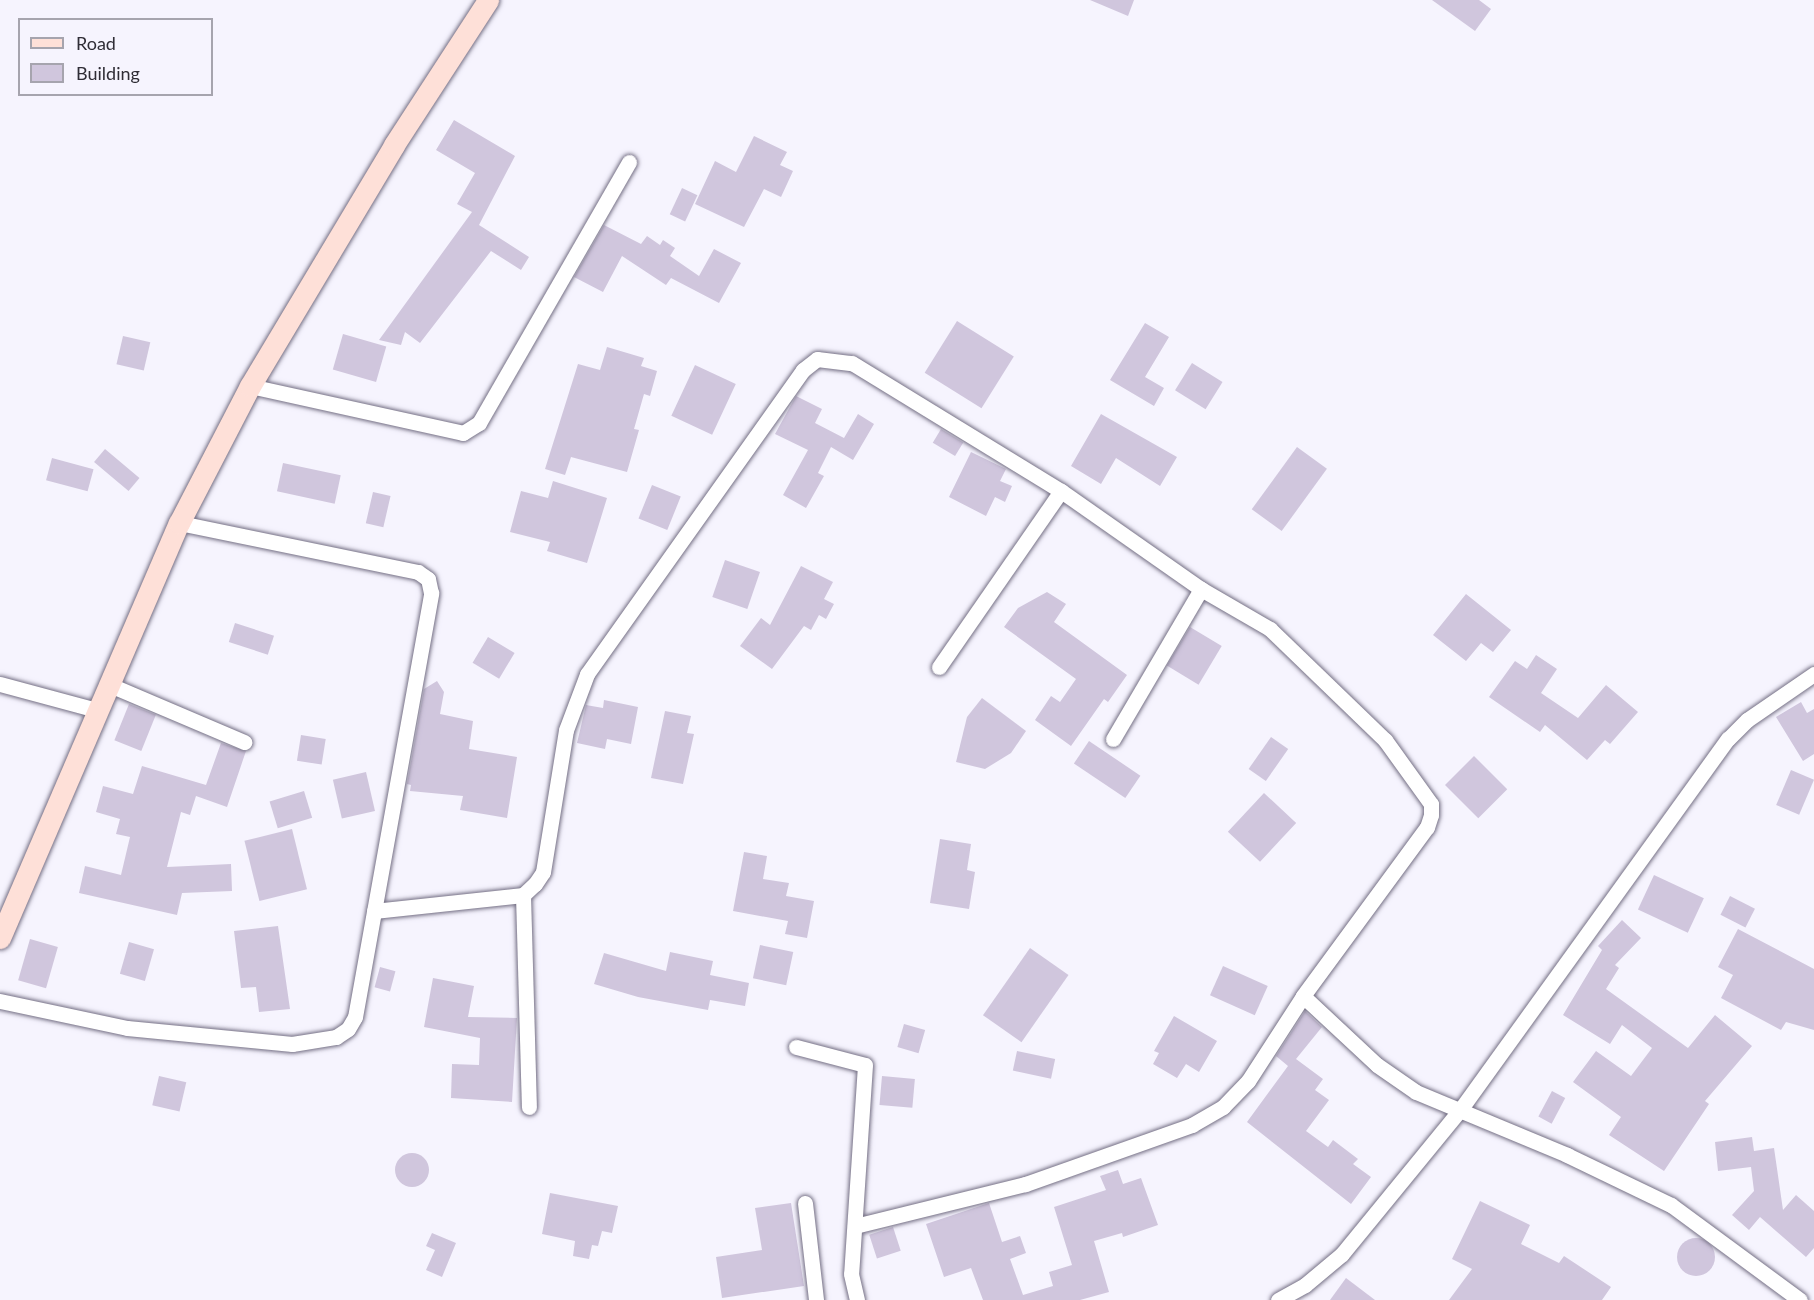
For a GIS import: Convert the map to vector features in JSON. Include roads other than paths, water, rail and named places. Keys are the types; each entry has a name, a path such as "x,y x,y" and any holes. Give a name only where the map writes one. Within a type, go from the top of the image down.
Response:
{"main road":[{"path":"0,938 179,523 249,386 388,154 488,0"}],"street":[{"path":"249,386 463,433 479,423 629,162"},
{"path":"528,1107 523,895 543,872 566,730 587,674 803,370 817,359 852,363 1061,491 1200,589 1270,629 1385,740 1431,804 1427,827 1303,996 1248,1081 1223,1107 1192,1125 1025,1184 855,1226"},
{"path":"939,667 1061,491"},
{"path":"0,1001 127,1028 292,1044 336,1037 348,1029 355,1017 431,593 429,579 418,572 179,523"},
{"path":"1113,739 1200,589"},
{"path":"1278,1300 1305,1285 1342,1254 1460,1110 1728,739 1747,720 1814,674"},
{"path":"0,684 97,710"},
{"path":"110,684 244,742"},
{"path":"374,911 523,895"},
{"path":"1303,996 1377,1065 1416,1092 1671,1205 1800,1300"},
{"path":"796,1047 865,1065 851,1274 857,1300"},
{"path":"805,1203 816,1300"}]}
